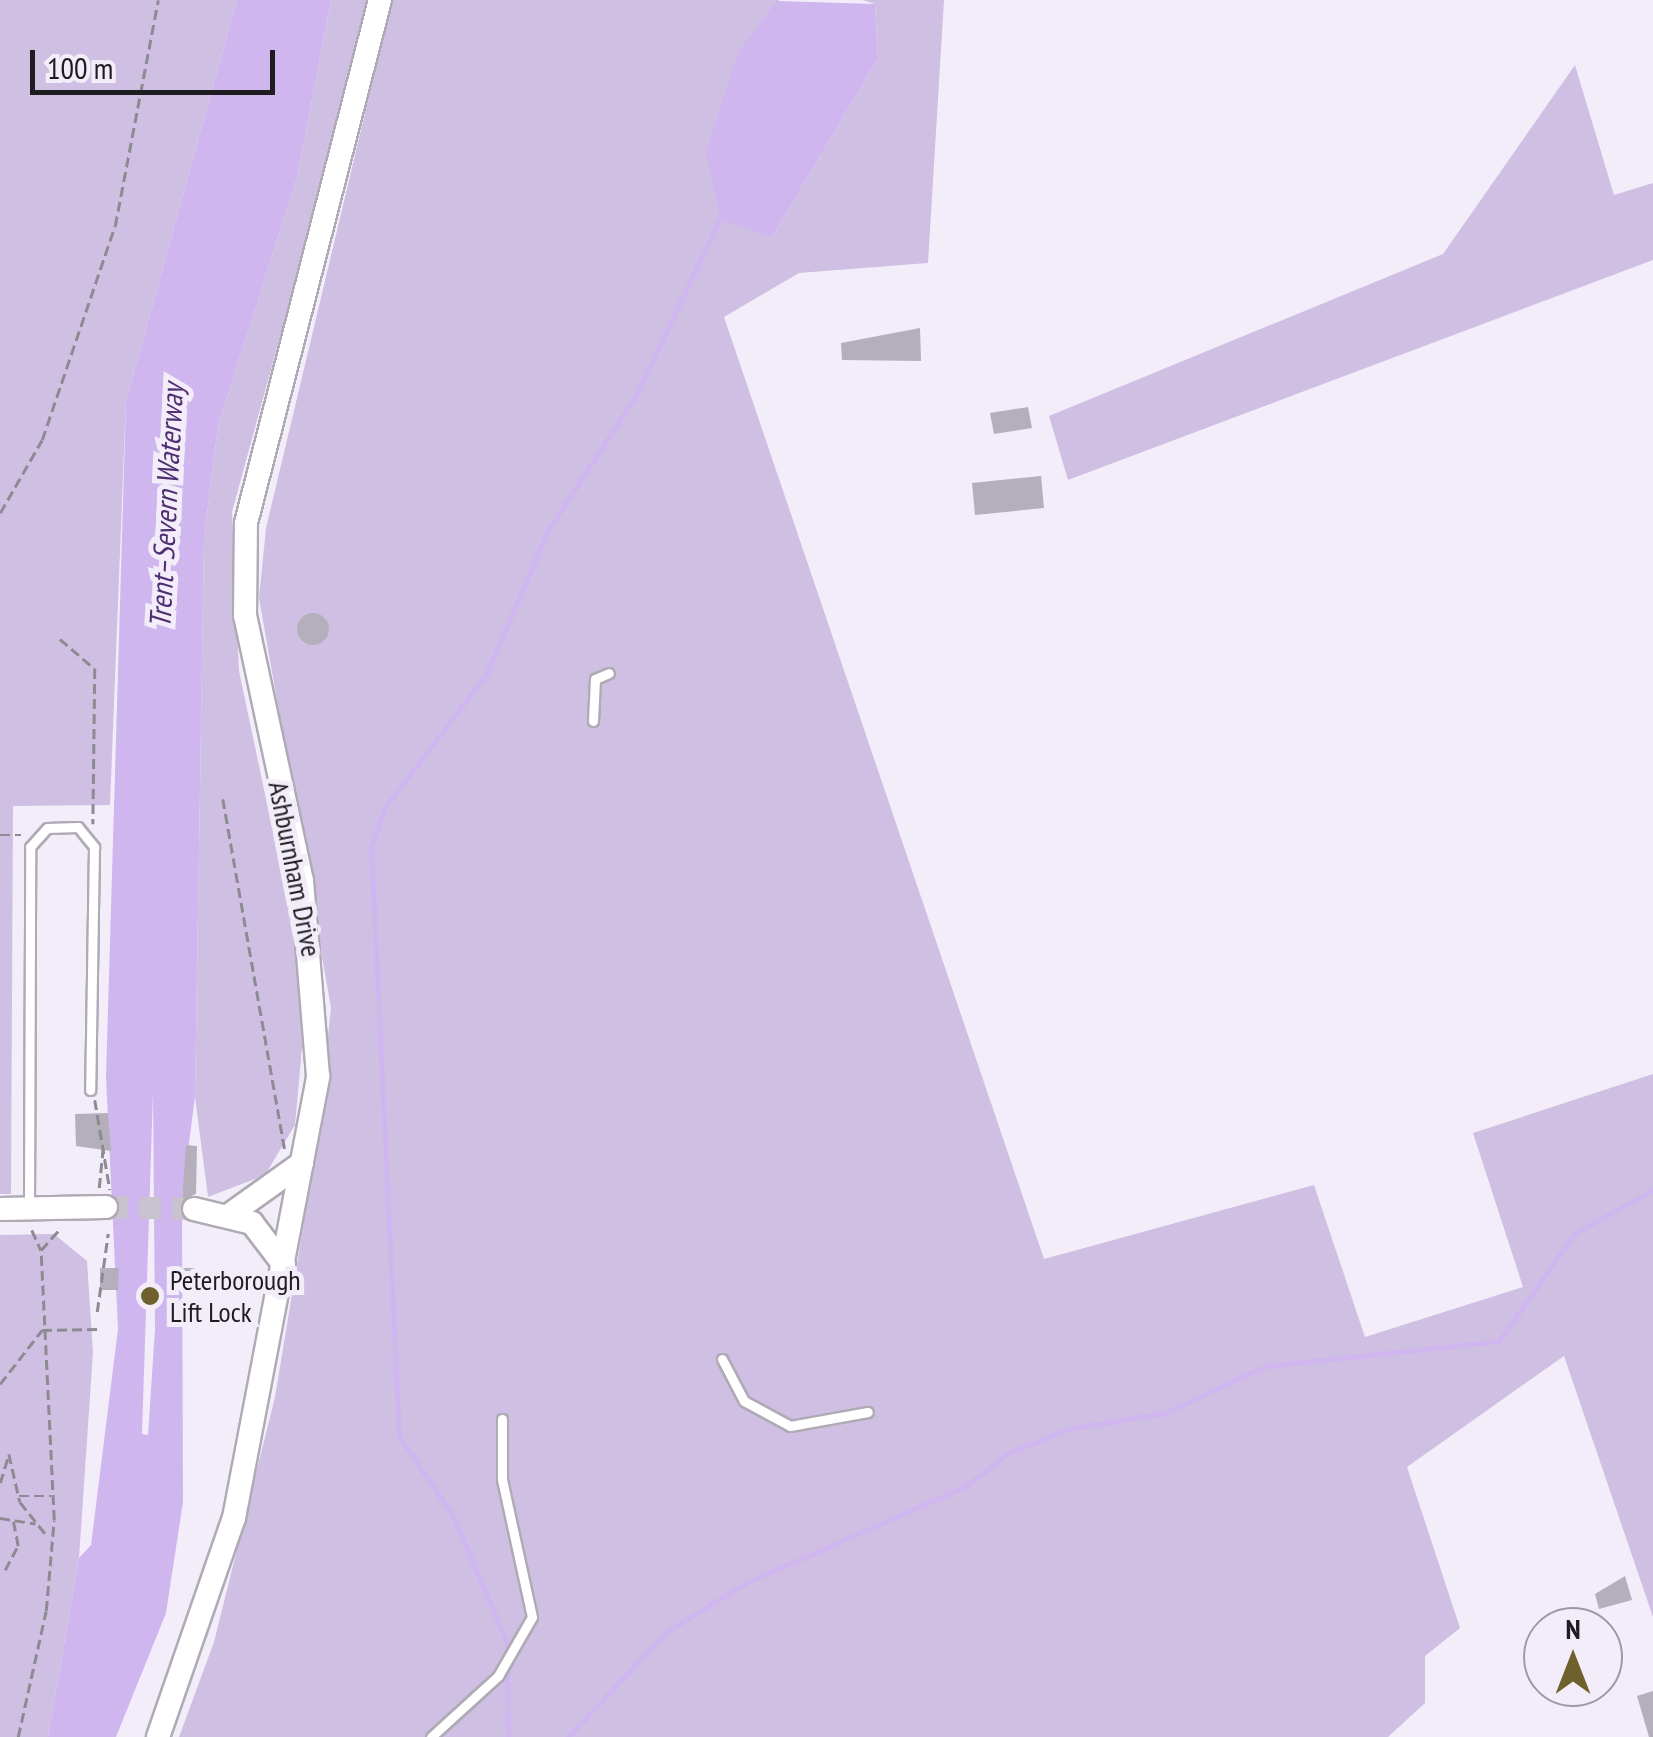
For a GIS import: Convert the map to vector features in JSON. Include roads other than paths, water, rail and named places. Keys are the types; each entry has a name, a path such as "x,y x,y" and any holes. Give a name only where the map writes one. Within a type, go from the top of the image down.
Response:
{"street":[{"name":"Ashburnham Drive","path":"158,1737 234,1518 318,1076 318,1005 302,881 245,616 246,523 380,0"},
{"path":"232,1212 298,1166"},
{"path":"0,1208 110,1214"},
{"path":"194,1209 232,1212 264,1234 284,1264"}],"lane":[{"path":"593,721 595,679 609,673"},
{"path":"29,1209 30,847 37,834 78,827 88,834 90,1090"},
{"path":"722,1360 744,1401 790,1426 868,1412"},
{"path":"431,1737 498,1676 532,1617 502,1479 502,1419"}],"water":[{"name":"Trent–Severn Waterway","path":"237,0 331,0 297,178 218,426 204,538 195,1097 182,1196 183,1502 166,1613 116,1737 48,1737 79,1558 91,1545 118,1329 106,1077 126,401","holes":["153,1093 155,1329 148,1435 142,1434"]},
{"path":"777,1 875,4 878,59 772,237 720,219 706,152 738,52"}],"waterway":[{"path":"508,1737 507,1643 452,1514 399,1436 371,847 384,809 487,673 548,530 635,397 720,219"},
{"path":"568,1737 666,1632 746,1583 966,1486 1009,1453 1068,1429 1164,1413 1266,1366 1499,1341 1575,1233 1653,1190"}],"tunnel":[{"path":"106,1207 194,1209"}],"place":[{"name":"Peterborough Lift Lock","path":"150,1296"}]}
